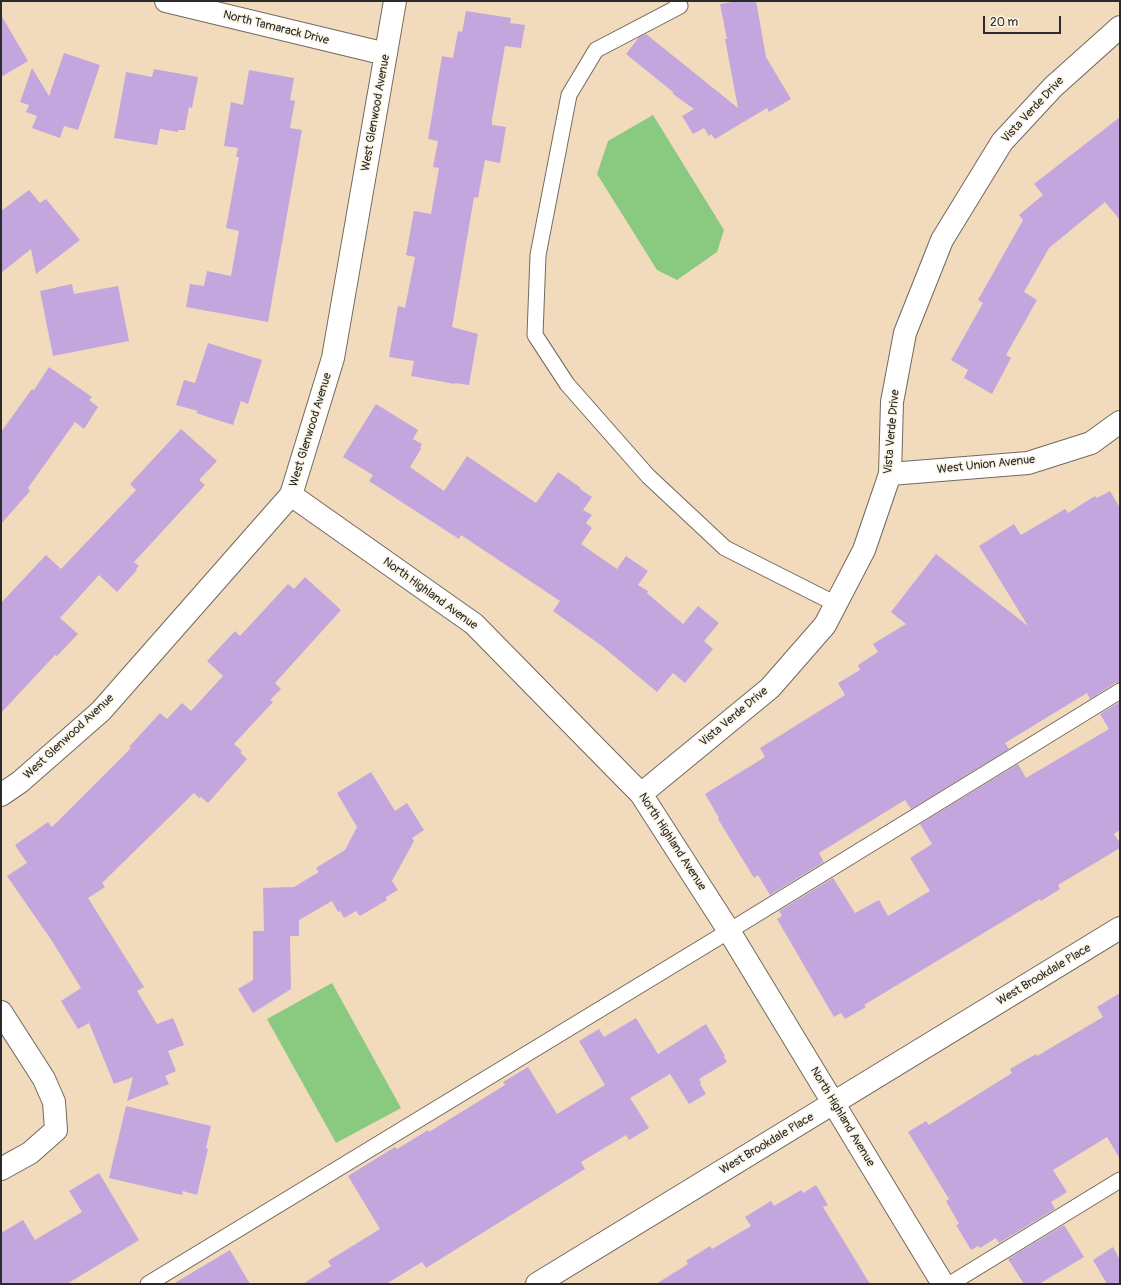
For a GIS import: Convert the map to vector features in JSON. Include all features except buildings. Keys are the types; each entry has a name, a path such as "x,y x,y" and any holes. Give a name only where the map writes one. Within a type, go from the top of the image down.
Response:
{"street":[{"name":"North Tamarack Drive","path":"166,1 386,54"},
{"name":"West Glenwood Avenue","path":"1,794 20,782 101,711 291,495 333,358 395,1"},
{"name":"Vista Verde Drive","path":"641,794 770,688 825,625 864,550 890,474 892,402 905,333 942,240 1002,142 1053,87 1120,27"},
{"name":"West Union Avenue","path":"890,474 1028,463 1091,443 1120,422"},
{"name":"North Highland Avenue","path":"291,495 474,624 641,794 729,931 943,1284"},
{"name":"West Brookdale Place","path":"537,1284 1120,928"},
{"path":"1,1012 44,1079 54,1102 56,1130 30,1153 1,1169"}],"lane":[{"path":"677,1 680,6 596,50 569,95 538,255 535,335 567,384 643,470 726,548 836,604"},
{"path":"148,1284 729,931 1120,691"},
{"path":"950,1284 1120,1180"}],"green space":[{"path":"653,115 724,230 717,252 677,280 657,270 597,174 608,141"},
{"path":"332,983 401,1108 336,1143 267,1019"}]}
